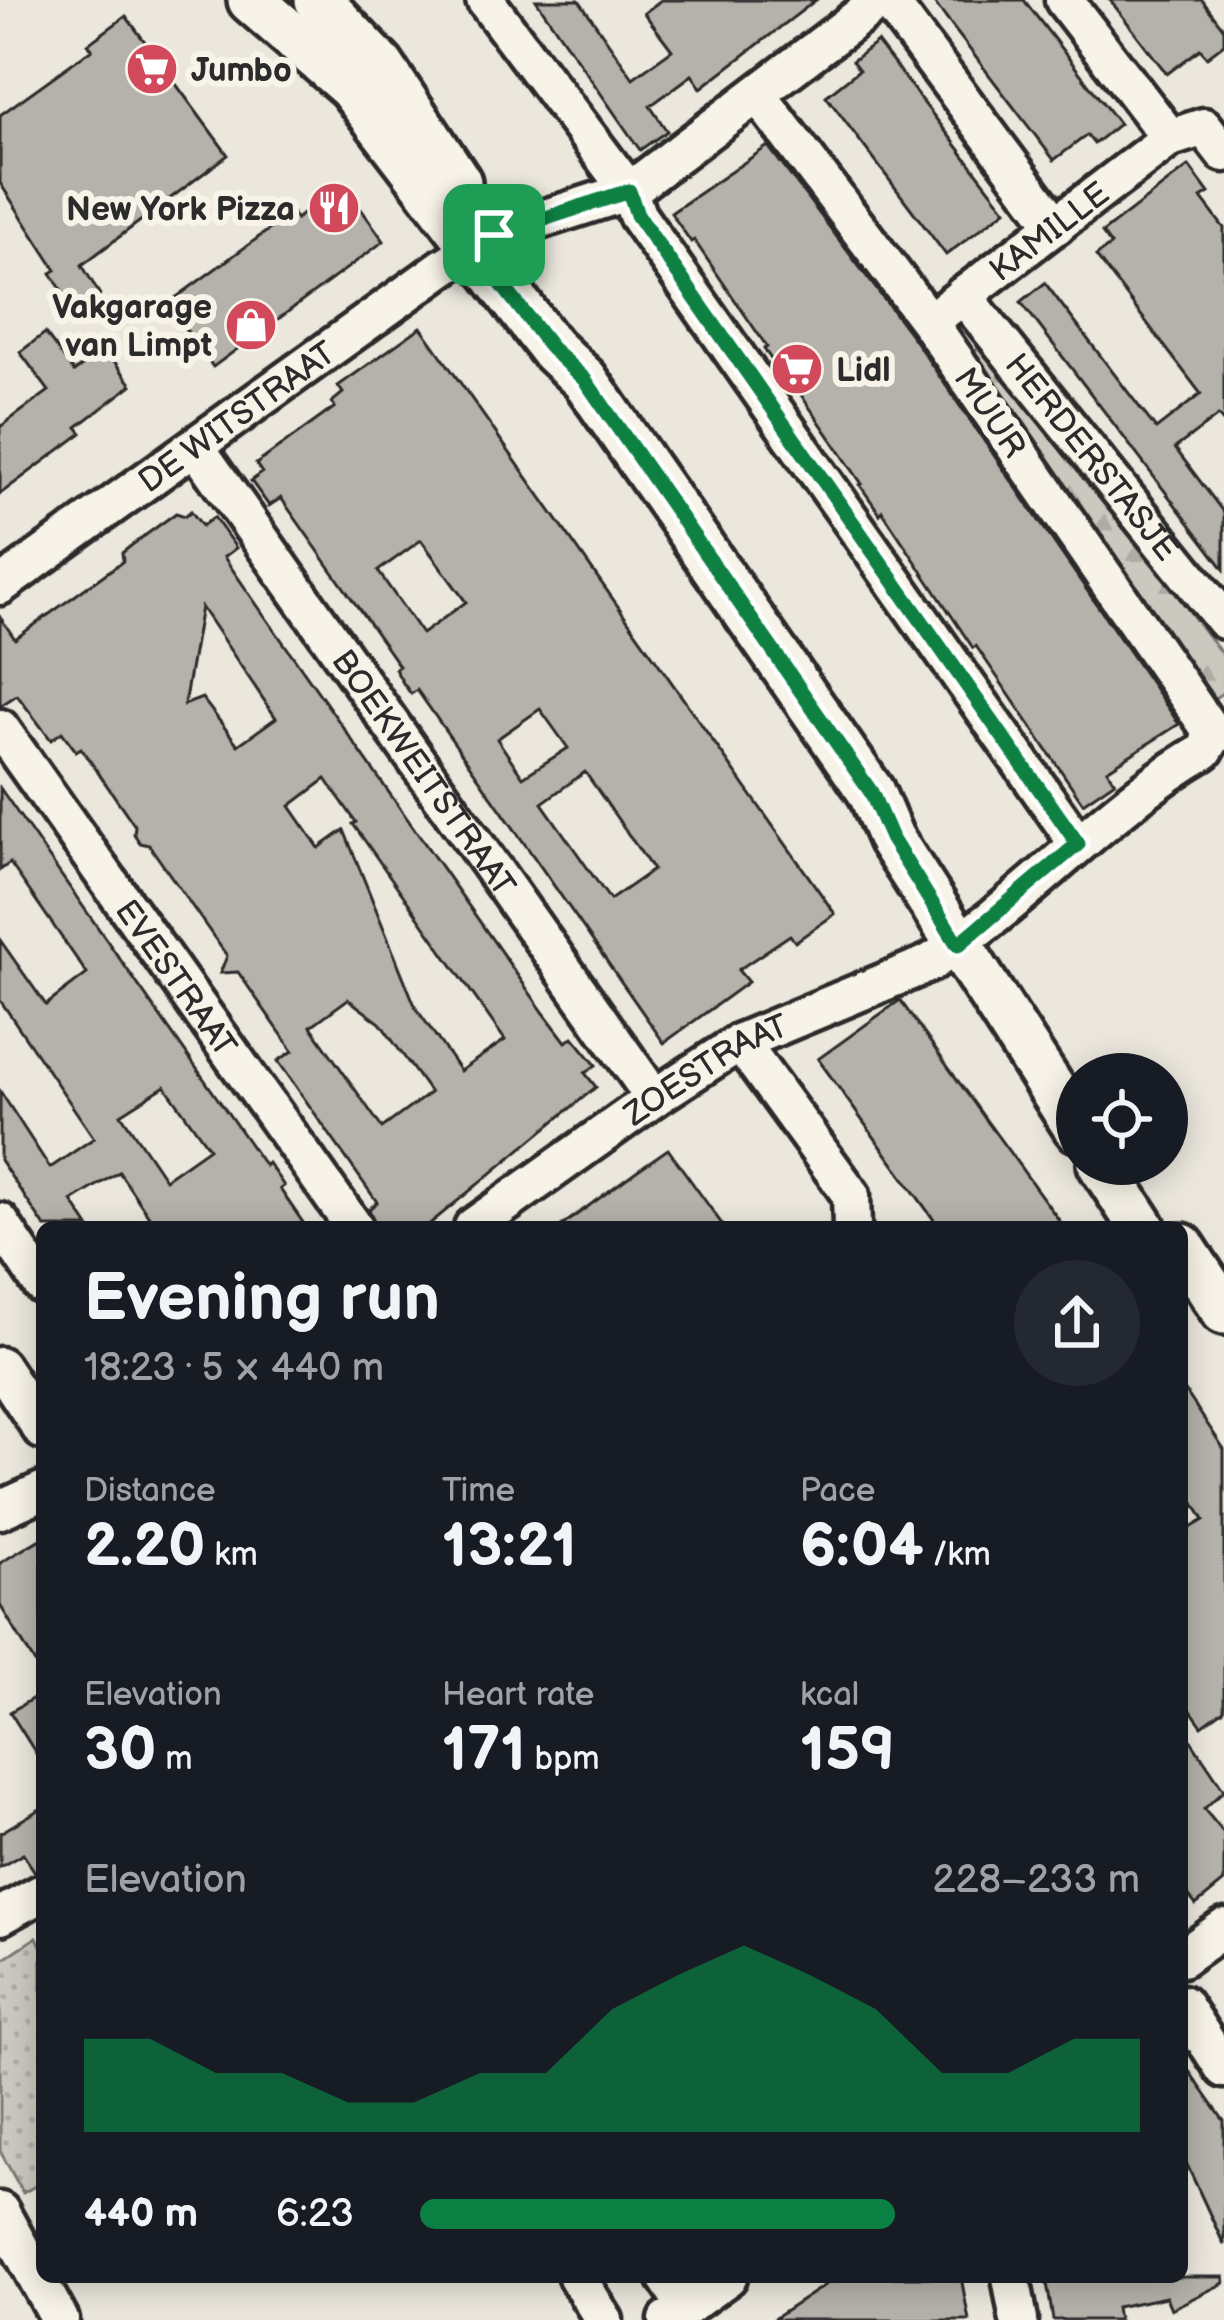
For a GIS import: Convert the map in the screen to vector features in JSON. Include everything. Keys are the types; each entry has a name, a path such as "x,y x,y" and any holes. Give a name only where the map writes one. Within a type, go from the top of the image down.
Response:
{"main road":[{"path":"251,0 351,87 483,241"},
{"path":"318,0 381,66 551,348 585,380 871,792 891,838 1056,1055"},
{"path":"968,938 1056,1091"},
{"path":"1115,1185 1138,1221"},
{"path":"1142,1185 1165,1221"},
{"path":"1201,1281 1224,1348"}],"street":[{"path":"485,0 629,191 637,215 1078,844"},
{"name":"DE WITSTRAAT","path":"0,586 483,241 629,191 884,0"},
{"path":"884,0 1056,226"},
{"path":"1064,0 1169,138 1204,127 1224,153"},
{"name":"MUUR","path":"758,95 929,322 1214,736"},
{"name":"KAMILLE","path":"929,322 1169,138"},
{"name":"HERDERSTASJE","path":"963,295 1224,620"},
{"name":"BOEKWEITSTRAAT","path":"195,446 654,1098"},
{"name":"EVESTRAAT","path":"0,728 350,1221"},
{"name":"ZOESTRAAT","path":"481,1221 740,1042 930,963 968,938 1078,844 1204,751 1214,736"},
{"path":"740,1042 851,1195 852,1221"},
{"path":"0,1222 36,1276"},
{"path":"0,1366 36,1421"},
{"path":"0,1510 36,1493"},
{"path":"0,1916 36,1896"},
{"path":"1188,1953 1224,1928"},
{"path":"1188,2013 1224,2069"},
{"path":"0,2211 36,2276"},
{"path":"40,2283 60,2320"},
{"path":"581,2283 604,2320"},
{"path":"673,2301 714,2283"},
{"path":"1012,2283 1018,2320"}],"green space":[{"path":"981,344 992,350 1224,657 1224,692 1207,703 972,355"},
{"path":"36,1938 36,2185 23,2193 0,2151 0,1961"}],"building":[{"path":"536,0 579,0 633,78 672,50 644,13 661,0 816,0 701,88 692,75 650,106 667,131 640,150"},
{"path":"932,0 1024,0 1119,124 1094,144 1087,135 1054,160"},
{"path":"1110,0 1202,0 1224,29 1224,44 1207,57 1200,49 1167,74"},
{"path":"126,16 228,155 82,265 100,295 74,310 51,273 56,270 0,183 0,115 92,49 88,44"},
{"path":"877,42 1006,210 946,255 826,96 859,70 852,61"},
{"path":"768,146 911,335 1179,724 1107,770 1115,781 1083,803 671,213"},
{"path":"1189,166 1209,193 1201,198 1224,228 1224,423 1218,416 1175,448 1224,513 1224,569 1021,302 1045,283 1156,429 1201,394 1096,256 1111,245 1102,233"},
{"path":"343,184 384,241 213,367 167,304 292,213 296,219"},
{"path":"421,327 835,914 795,942 790,935 738,970 748,982 664,1043 417,690 411,694 403,683 395,669 399,666 281,498 269,506 251,481 262,473 256,464 335,407 332,402 343,393 338,386","holes":["421,540 466,602 422,634 378,571","540,709 568,748 523,777 497,739","585,772 653,870 610,900 542,803"]},
{"path":"45,333 74,372 105,349 132,385 77,427 82,433 0,494 0,427 49,391 20,352"},
{"path":"191,511 202,526 214,517 236,548 224,557 257,605 544,1013 566,1042 573,1037 596,1065 585,1073 596,1087 433,1221 374,1221 369,1209 377,1202 278,1061 293,1051 238,972 220,973 227,956 149,845 140,843 135,826 81,748 76,751 62,732 51,740 17,695 0,706 0,617 15,639 123,561 122,553 176,513 185,516","holes":["201,607 276,718 238,745 202,698 184,705","326,779 505,1040 460,1071 416,1008 344,830 319,848 290,806","348,999 380,1023 430,1093 382,1128 311,1026"]},
{"path":"0,788 265,1166 268,1163 302,1221 152,1221 119,1172 72,1201 85,1221 41,1221 0,1160 0,1091 50,1168 94,1138 0,1000 0,940 46,1005 87,974 10,863 0,870","holes":["165,1086 209,1148 165,1179 121,1114"]},
{"path":"900,1000 1060,1221 935,1221 818,1059"},
{"path":"668,1149 720,1221 568,1221"},
{"path":"1188,1395 1224,1449 1224,1710 1202,1726 1188,1706 1188,1529 1204,1520 1188,1493"},
{"path":"36,1542 36,1665 0,1605 0,1563"},
{"path":"36,1697 36,1753 10,1712"},
{"path":"1188,1736 1224,1790 1204,1809 1224,1833 1224,1882 1196,1905 1188,1895"},
{"path":"36,1812 36,1872 23,1854 0,1867 0,1833"},
{"path":"1188,2070 1224,2121 1224,2245 1188,2167"},
{"path":"1188,2277 1224,2277 1224,2283 1171,2309 1166,2297 1116,2307 1118,2320 1053,2320 1047,2283 1188,2283"},
{"path":"828,2283 962,2283 969,2320 772,2320"}],"place":[{"name":"Jumbo","path":"152,69"},
{"name":"New York Pizza","path":"334,208"},
{"name":"Vakgarage van Limpt","path":"251,325"},
{"name":"Lidl","path":"797,369"}],"route":[{"path":"629,191 637,215 1078,844 958,945 891,838 871,792 640,457 585,380 551,348 473,247 494,235 629,191"}]}
